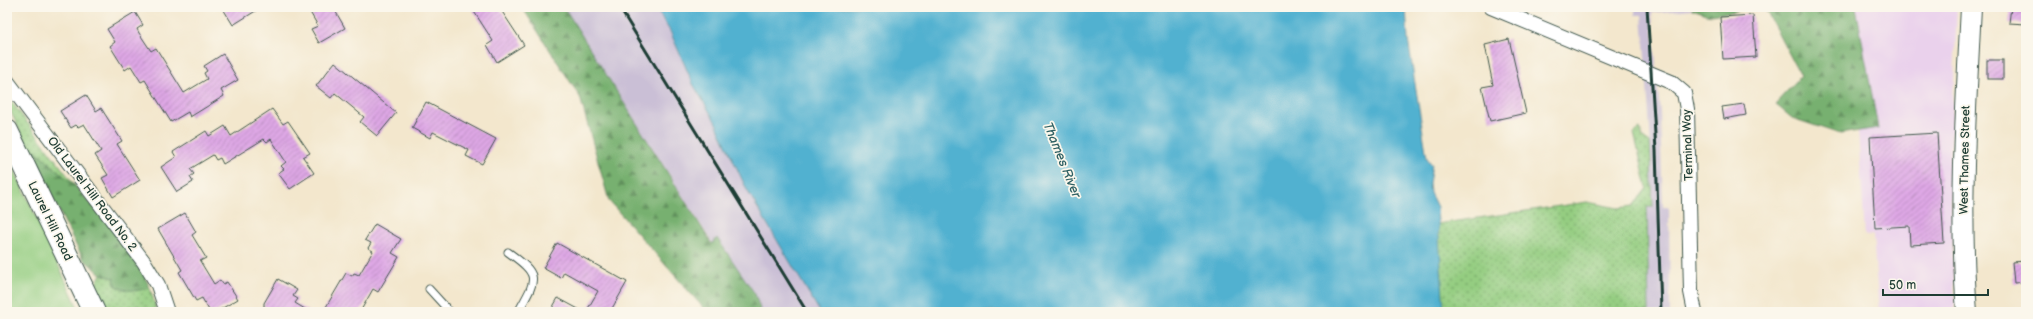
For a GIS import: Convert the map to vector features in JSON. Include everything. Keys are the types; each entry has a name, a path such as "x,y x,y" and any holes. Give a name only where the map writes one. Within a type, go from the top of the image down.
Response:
{"highway":[{"name":"Laurel Hill Road","path":"7,131 94,312"}],"main road":[{"name":"West Thames Street","path":"1967,312 1964,258 1963,176 1971,7"}],"street":[{"name":"Terminal Way","path":"1491,7 1671,82 1684,93 1687,108 1691,292 1695,312"},
{"name":"Old Laurel Hill Road No. 2","path":"7,82 144,262 158,285 168,312"}],"lane":[{"path":"508,252 527,265 532,272 533,284 518,312"},
{"path":"429,289 450,312"}],"shaded area":[{"path":"564,7 655,7 670,31 693,84 715,121 747,190 820,312 761,312 755,294 716,239 713,244"},
{"path":"1635,7 1692,7 1692,9 1652,13 1660,113 1663,207 1669,207 1670,312 1649,312 1647,207 1653,207 1650,129 1642,15 1635,15"},
{"path":"1856,7 1957,7 1950,170 1955,312 1879,312 1873,235 1865,236 1858,131 1878,128"}],"green space":[{"path":"522,7 564,7 712,244 717,238 755,294 761,312 707,312 609,201 580,97"},
{"path":"1692,7 1764,7 1710,15 1692,9"},
{"path":"1764,7 1856,7 1878,128 1840,134 1792,118 1775,104 1801,76"},
{"path":"7,96 77,188 34,150 37,167 7,104"},
{"path":"1640,129 1643,138 1650,143 1653,207 1647,207 1649,312 1444,312 1437,224 1587,202 1618,208 1633,206 1647,188 1634,133"},
{"path":"34,149 77,188 133,252 150,288 128,290 119,288 115,285 114,278 101,274 83,259 37,167"},
{"path":"7,154 80,312 7,312"},
{"path":"101,274 114,278 134,291 150,288 156,308 149,312 141,312 138,305 129,309 130,312 101,312 92,291"}],"water":[{"name":"Thames River","path":"655,7 1406,7 1408,40 1427,158 1432,165 1429,183 1430,193 1437,207 1444,312 820,312 747,190 715,121 693,84 670,31"}],"building":[{"path":"222,7 262,7 233,25"},
{"path":"307,7 333,7 345,28 319,43 311,29 318,26"},
{"path":"471,7 499,7 524,45 497,62 487,45 493,41"},
{"path":"2011,7 2026,7 2026,24 2009,23"},
{"path":"135,12 143,25 137,29 139,33 151,51 156,48 184,93 207,79 204,73 207,71 204,66 223,54 238,80 221,90 224,96 190,117 188,112 171,122 145,80 141,82 131,66 125,70 110,46 115,42 107,29"},
{"path":"1753,15 1756,57 1723,59 1720,17"},
{"path":"1509,39 1526,113 1490,121 1482,87 1493,85 1485,45"},
{"path":"1987,60 2003,60 2003,79 1987,79"},
{"path":"335,62 396,113 377,136 360,122 364,117 335,93 331,98 316,86"},
{"path":"86,95 96,111 101,108 122,141 117,144 140,180 113,197 102,178 108,175 95,155 101,151 84,124 78,127 76,125 71,128 60,111"},
{"path":"426,102 496,139 482,164 466,156 469,150 433,132 430,138 412,128"},
{"path":"1744,104 1746,115 1724,119 1722,107"},
{"path":"272,109 283,124 288,121 310,153 303,157 314,173 290,189 278,173 284,169 281,166 286,162 271,139 267,142 264,139 223,164 220,158 216,160 213,155 190,169 194,174 190,177 193,182 177,192 161,167 176,157 173,152 206,131 209,136 225,126 231,136"},
{"path":"1937,133 1944,243 1910,245 1909,226 1875,228 1870,137"},
{"path":"185,213 196,232 192,235 206,258 200,261 214,284 220,280 223,284 227,282 238,299 216,312 210,312 202,298 196,301 179,272 182,270 158,229"},
{"path":"375,224 401,239 392,253 399,257 378,292 373,289 360,312 323,312 346,273 352,276 354,273 359,275 373,251 368,248 371,243 365,240"},
{"path":"557,243 627,282 610,312 586,312 598,291 564,272 561,278 543,268"},
{"path":"2026,261 2026,282 2014,283 2012,262"},
{"path":"278,279 297,290 293,296 298,299 295,303 310,312 272,312 264,307 264,303"},
{"path":"558,298 584,312 550,312"}],"railway":[{"path":"619,7 807,312"},
{"path":"1647,7 1656,150 1661,312"}]}
